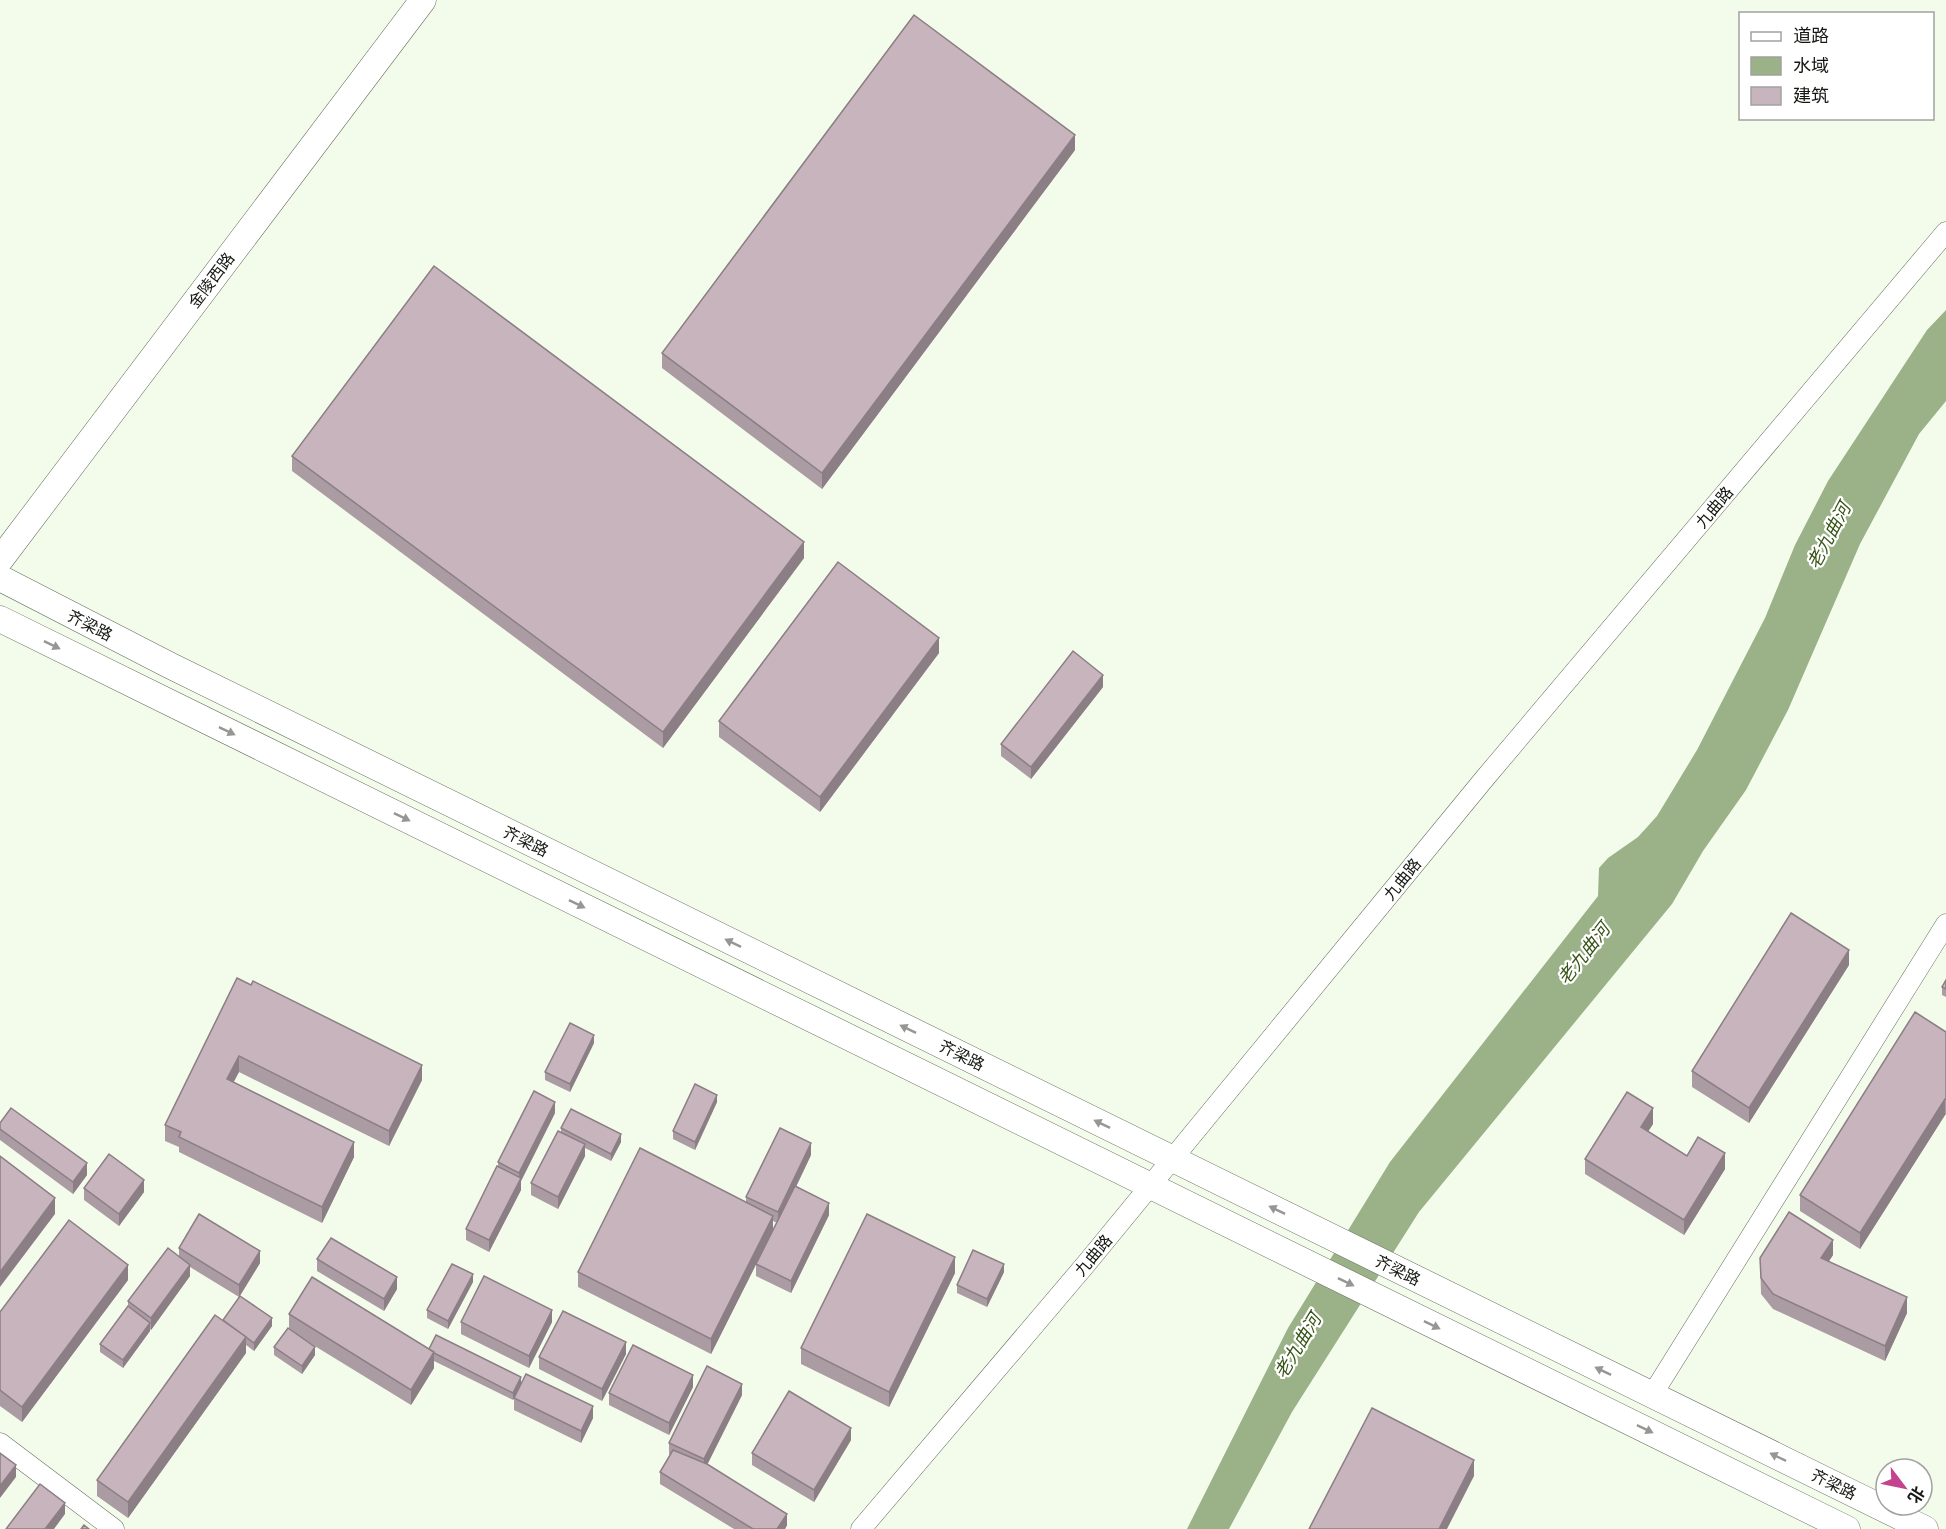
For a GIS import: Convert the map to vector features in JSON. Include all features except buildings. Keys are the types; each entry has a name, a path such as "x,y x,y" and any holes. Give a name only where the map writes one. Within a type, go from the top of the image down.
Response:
{"main road":[{"name":"金陵西路","path":"0,560 423,0"},
{"name":"齐梁路","path":"0,578 203,682 1925,1529"},
{"name":"齐梁路","path":"0,619 1847,1529"},
{"path":"1823,1517 1840,1487"}],"street":[{"name":"九曲路","path":"861,1529 1150,1186 1485,778 1946,232"},
{"path":"1652,1395 1946,924"},
{"path":"0,1443 114,1529"}],"water":[{"name":"老九曲河","path":"1946,310 1946,401 1919,434 1860,544 1788,710 1746,790 1703,851 1672,904 1419,1212 1292,1412 1229,1529 1187,1529 1288,1328 1390,1162 1598,896 1599,868 1608,858 1638,837 1657,816 1697,750 1765,618 1795,545 1828,481 1927,330"}]}
